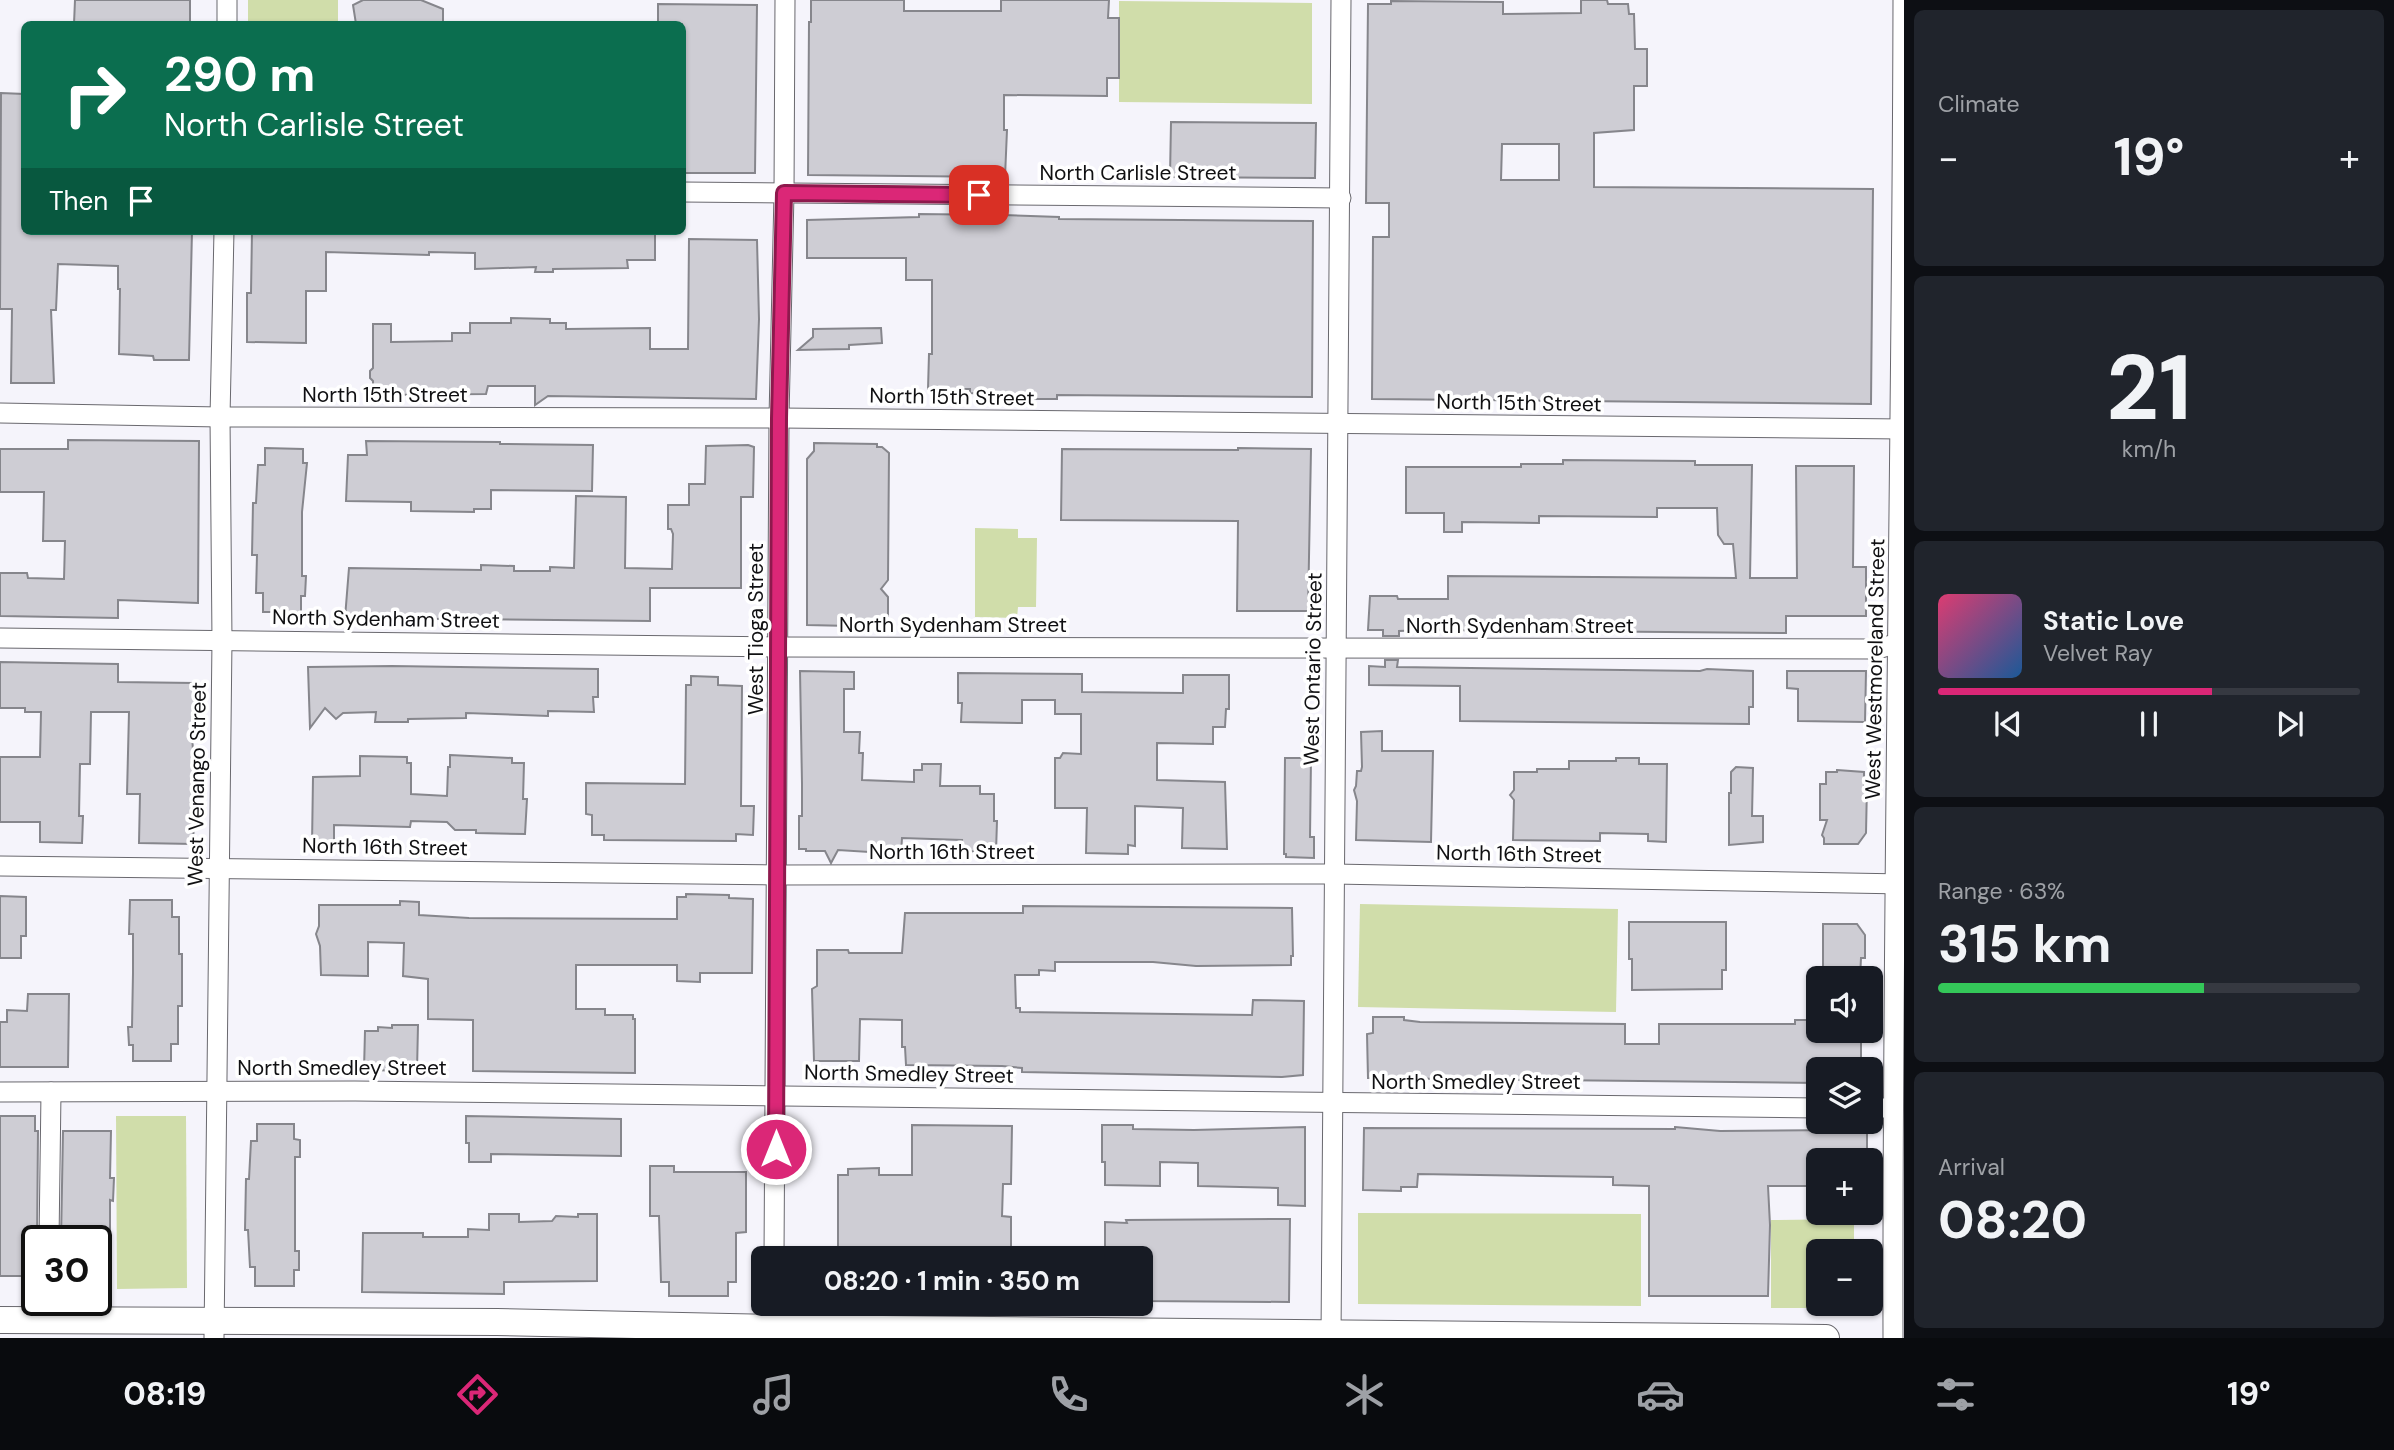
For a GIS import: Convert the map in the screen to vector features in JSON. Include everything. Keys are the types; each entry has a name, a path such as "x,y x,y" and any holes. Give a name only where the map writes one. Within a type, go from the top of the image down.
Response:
{"street":[{"path":"227,0 227,21"},
{"name":"West Tioga Street","path":"774,1246 779,418 785,0"},
{"name":"West Ontario Street","path":"1331,1335 1341,0"},
{"name":"West Westmoreland Street","path":"1893,1338 1893,1108 1900,884 1902,641 1903,0"},
{"name":"North Carlisle Street","path":"686,192 1341,198"},
{"name":"West Venango Street","path":"214,1329 222,640 220,417 224,235"},
{"name":"North 15th Street","path":"0,413 220,417 779,418 1902,429"},
{"name":"North Sydenham Street","path":"0,638 1337,649 1878,649 1902,641"},
{"name":"North 16th Street","path":"0,866 777,874 1333,874 1900,884"},
{"name":"North Smedley Street","path":"0,1092 217,1090 1806,1108"},
{"path":"50,1225 51,1092"},
{"path":"1883,1108 1893,1108"},
{"path":"0,1320 21,1316"},
{"path":"101,1316 214,1329 497,1330 774,1323 1331,1335 1826,1338"}],"green space":[{"path":"248,0 338,0 338,21 248,21"},
{"path":"1119,1 1312,3 1312,104 1119,102"},
{"path":"975,528 1018,529 1018,538 1037,538 1036,607 1018,607 1017,618 975,617"},
{"path":"1360,904 1618,909 1616,1012 1358,1007"},
{"path":"116,1116 186,1116 187,1288 117,1289"},
{"path":"1358,1213 1641,1214 1641,1306 1358,1304"},
{"path":"1771,1220 1806,1220 1806,1225 1854,1225 1854,1239 1806,1239 1806,1308 1771,1308"}],"building":[{"path":"75,0 190,0 190,21 74,21"},
{"path":"363,0 421,0 443,9 443,21 356,21 353,5"},
{"path":"811,0 904,0 904,11 1001,11 1001,0 1109,0 1108,18 1119,18 1119,78 1107,78 1107,96 1004,95 1004,130 1007,130 1005,177 808,175"},
{"path":"1581,0 1607,0 1608,4 1628,4 1629,14 1634,14 1635,49 1647,49 1647,86 1634,86 1634,130 1594,133 1594,187 1873,189 1871,404 1372,399 1373,237 1389,237 1389,203 1366,203 1368,4 1391,4 1391,1 1503,2 1503,14 1581,13","holes":["1502,144 1559,144 1559,180 1501,180"]},
{"path":"658,4 757,5 755,173 686,173 686,21 658,21"},
{"path":"1,93 21,94 21,235 192,235 189,360 154,360 153,356 119,354 118,266 58,264 56,310 51,310 54,383 11,383 12,309 0,309"},
{"path":"1171,122 1316,123 1315,178 1170,177"},
{"path":"919,214 1059,219 1313,221 1312,397 1057,395 1057,399 1003,399 1002,395 970,393 970,389 928,389 929,354 932,354 932,280 906,280 906,258 807,258 807,220 919,217"},
{"path":"252,235 655,235 655,260 627,260 628,268 553,269 553,272 535,272 536,267 475,269 475,253 429,252 429,255 326,252 326,291 306,291 306,343 247,342 247,293 251,293"},
{"path":"689,239 757,240 759,319 756,399 548,396 535,405 535,386 488,386 486,394 373,395 370,371 373,368 373,324 391,324 391,342 452,341 452,333 470,333 470,323 511,323 511,318 550,319 550,323 566,323 566,329 650,328 650,349 688,349"},
{"path":"881,328 882,343 849,345 849,349 798,350 813,337 813,329"},
{"path":"68,440 199,441 198,603 118,600 118,618 0,616 0,573 27,573 28,578 64,579 65,541 43,541 44,492 0,492 0,449 68,449"},
{"path":"366,441 593,445 592,491 491,490 491,509 474,509 474,512 411,511 411,502 346,501 348,455 367,455"},
{"path":"814,443 877,444 877,447 882,447 889,453 888,580 881,589 888,597 888,619 884,620 884,624 855,628 807,625 807,459 814,451"},
{"path":"706,446 754,447 753,497 741,497 741,588 650,588 650,621 345,618 349,568 481,570 481,565 514,566 514,571 550,571 550,567 574,568 576,496 626,497 625,568 672,569 673,534 671,529 668,529 668,505 689,505 689,484 705,484"},
{"path":"265,448 303,449 303,463 307,463 302,512 302,576 306,576 305,596 301,596 301,612 263,612 263,593 256,593 257,555 252,555 253,503 256,503 258,465 265,465"},
{"path":"1062,449 1311,449 1308,611 1237,611 1238,521 1061,520"},
{"path":"1563,460 1695,461 1695,465 1752,465 1750,578 1797,578 1796,466 1854,466 1853,567 1866,567 1866,616 1786,616 1786,633 1425,630 1399,631 1399,636 1383,636 1383,630 1368,630 1370,596 1448,599 1448,576 1736,578 1733,544 1724,544 1718,535 1717,508 1657,508 1657,517 1539,516 1539,523 1462,522 1462,532 1444,532 1444,513 1406,513 1406,467 1521,467 1521,464 1563,464"},
{"path":"1385,660 1398,660 1397,667 1753,671 1753,707 1749,707 1749,724 1460,721 1460,686 1369,685 1369,666 1385,667"},
{"path":"0,662 118,664 118,682 194,683 193,844 139,843 140,794 127,794 129,712 91,712 90,764 80,764 79,816 83,816 82,843 40,842 40,822 0,822 0,757 40,757 41,712 25,712 25,708 0,708"},
{"path":"308,667 598,669 598,697 593,697 594,712 548,711 548,716 466,713 466,718 408,719 408,722 375,722 376,712 343,713 336,719 325,708 310,728"},
{"path":"800,671 854,672 854,689 844,689 844,732 860,732 859,753 863,753 862,780 914,782 914,770 922,770 922,764 941,764 940,786 980,786 980,794 994,794 996,852 961,851 962,840 902,838 901,854 838,850 831,863 825,851 799,849 799,816 802,816"},
{"path":"1787,671 1866,671 1865,722 1798,721 1798,689 1787,688"},
{"path":"958,673 1082,674 1082,692 1183,693 1183,675 1229,675 1229,709 1226,709 1225,727 1213,727 1213,744 1157,743 1157,780 1225,782 1227,849 1182,848 1183,808 1135,806 1135,846 1128,845 1128,854 1086,853 1087,808 1055,808 1055,758 1060,758 1063,753 1081,754 1081,714 1055,714 1055,700 1022,700 1022,723 961,722 962,703 958,703"},
{"path":"691,676 718,677 718,685 742,686 741,806 754,806 753,835 736,834 736,841 604,840 604,835 592,835 592,815 586,814 586,783 685,784 686,685 691,685"},
{"path":"1382,731 1382,751 1433,751 1431,842 1356,840 1357,801 1354,790 1357,771 1361,771 1362,767 1361,732"},
{"path":"450,755 512,758 512,763 524,763 523,799 527,799 525,834 476,833 476,830 455,830 447,822 411,821 410,827 334,825 334,844 312,845 313,777 360,776 360,756 407,757 407,763 411,763 411,794 447,796"},
{"path":"1285,758 1311,758 1310,837 1314,837 1314,858 1286,857 1284,854"},
{"path":"1616,758 1639,758 1639,764 1667,764 1666,842 1648,841 1648,834 1600,833 1600,841 1513,840 1514,800 1510,795 1514,790 1514,772 1569,769 1569,761 1616,761"},
{"path":"1736,767 1753,768 1752,816 1763,816 1763,842 1729,845 1729,793 1731,772"},
{"path":"1826,772 1864,772 1864,785 1867,785 1866,833 1858,844 1824,844 1822,835 1827,820 1820,820 1820,784 1826,784"},
{"path":"686,894 729,895 729,898 753,899 752,973 700,973 700,982 677,981 677,965 576,965 576,1009 605,1009 605,1015 633,1015 635,1073 473,1071 473,1020 428,1019 428,979 403,976 404,943 368,942 368,976 321,975 320,946 316,934 319,926 319,905 400,905 400,901 419,902 419,915 469,918 677,919 677,897 686,897"},
{"path":"0,896 26,897 26,936 21,936 21,958 0,958"},
{"path":"130,900 172,900 172,917 179,917 182,1006 178,1006 178,1044 171,1044 171,1061 133,1061 133,1045 129,1045 128,1027 132,1027 133,973 133,934 129,934"},
{"path":"1023,906 1292,908 1291,965 1196,966 1153,962 1055,962 1055,971 1039,970 1039,975 1015,975 1016,1008 1020,1008 1020,1012 1252,1015 1253,1000 1304,1001 1303,1075 1282,1077 1022,1072 1022,1068 1002,1066 906,1065 905,1047 902,1047 902,1020 860,1019 859,1061 814,1061 812,989 817,986 817,950 902,953 905,913 1023,913"},
{"path":"1629,922 1726,922 1726,970 1722,970 1722,989 1632,990"},
{"path":"1823,924 1857,924 1865,935 1865,958 1861,958 1861,966 1823,966"},
{"path":"28,994 69,994 68,1067 0,1067 0,1022 7,1022 7,1010 27,1011"},
{"path":"1373,1017 1404,1017 1404,1020 1420,1022 1625,1024 1625,1044 1659,1044 1659,1024 1795,1024 1795,1020 1806,1020 1806,1043 1861,1043 1861,1057 1806,1057 1806,1083 1368,1078 1367,1034 1373,1033"},
{"path":"392,1025 418,1025 417,1071 364,1070 365,1031 378,1031 378,1027 392,1028"},
{"path":"0,1116 35,1116 35,1131 38,1131 37,1225 21,1225 21,1276 0,1276"},
{"path":"466,1116 621,1119 621,1156 491,1154 491,1162 469,1162"},
{"path":"257,1124 294,1124 294,1139 300,1140 300,1157 295,1157 295,1251 299,1251 299,1270 294,1270 294,1286 255,1286 255,1267 250,1267 248,1230 245,1230 246,1179 249,1179 251,1141 257,1141"},
{"path":"912,1125 1012,1126 1011,1184 1003,1184 1002,1216 1011,1217 1011,1246 838,1246 838,1175 848,1175 848,1169 879,1168 879,1175 912,1175"},
{"path":"1102,1125 1133,1125 1133,1129 1194,1130 1305,1127 1305,1206 1278,1205 1278,1188 1198,1186 1198,1163 1160,1162 1160,1186 1105,1185"},
{"path":"1364,1128 1806,1130 1806,1134 1867,1134 1867,1148 1806,1148 1806,1186 1768,1186 1768,1296 1649,1296 1649,1186 1613,1185 1613,1177 1418,1174 1417,1187 1401,1187 1401,1191 1363,1190"},
{"path":"63,1131 111,1131 110,1178 114,1178 113,1201 110,1200 110,1225 61,1225"},
{"path":"650,1166 674,1166 674,1172 746,1172 746,1232 736,1233 736,1282 728,1282 728,1296 669,1296 669,1282 661,1282 659,1216 650,1216"},
{"path":"489,1214 519,1214 519,1222 552,1221 556,1216 597,1214 597,1281 504,1282 504,1294 362,1292 363,1233 423,1233 423,1237 468,1237 468,1229 489,1230"},
{"path":"1290,1219 1289,1302 1153,1301 1153,1246 1105,1246 1105,1222 1127,1223 1126,1220"}],"route":[{"path":"776,1149 779,418 784,193 979,195"}]}
